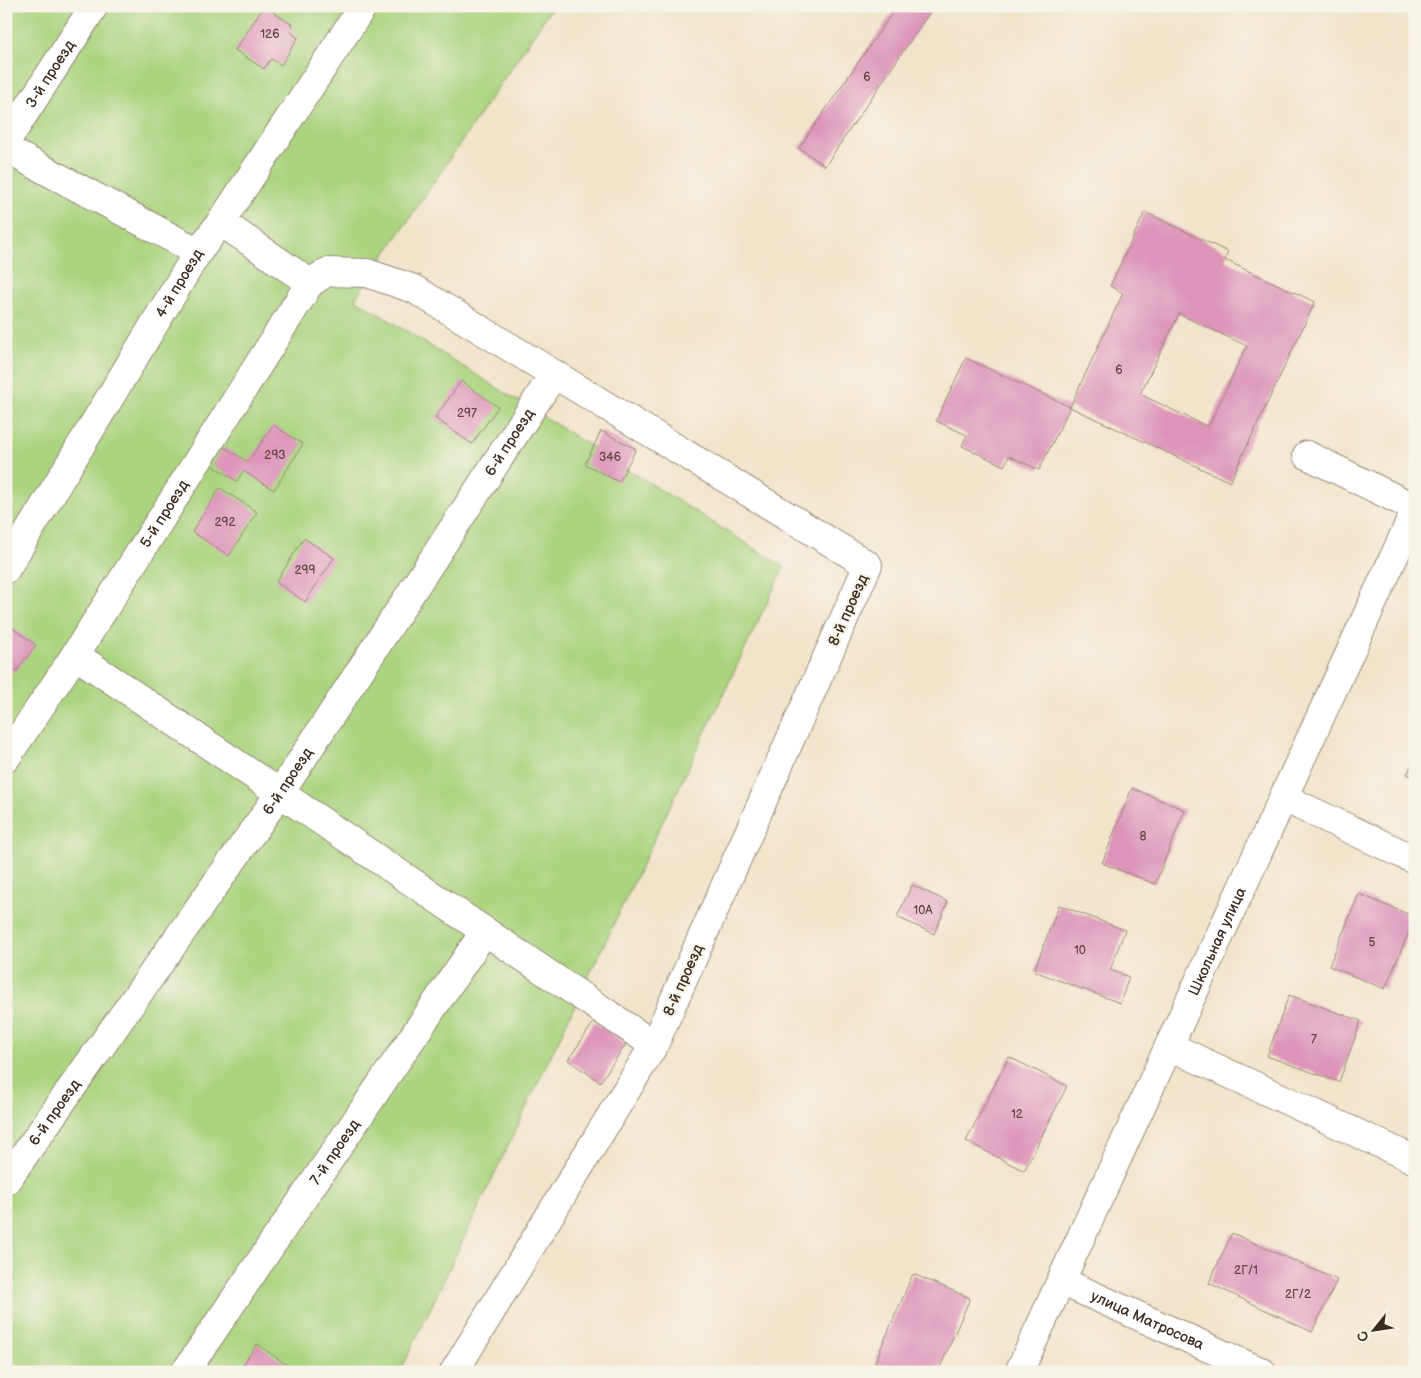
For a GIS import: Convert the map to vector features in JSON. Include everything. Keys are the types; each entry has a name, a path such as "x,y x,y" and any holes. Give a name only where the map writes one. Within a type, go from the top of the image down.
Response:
{"street":[{"name":"3-й проезд","path":"6,142 94,6"},
{"name":"4-й проезд","path":"6,568 198,252 221,222 363,6"},
{"path":"6,149 198,252"},
{"path":"221,222 318,277 367,273 414,289 554,374"},
{"name":"5-й проезд","path":"6,758 75,655 318,277"},
{"name":"8-й проезд","path":"454,1372 654,1045 868,565 554,374"},
{"name":"6-й проезд","path":"6,1181 280,793 554,374"},
{"path":"1307,455 1415,509"},
{"name":"Школьная улица","path":"1019,1372 1415,509"},
{"path":"75,655 654,1045"},
{"path":"1284,798 1415,860"},
{"name":"7-й проезд","path":"185,1372 485,931"},
{"path":"1169,1046 1415,1160"},
{"name":"улица Матросова","path":"1061,1281 1262,1372"}],"green space":[{"path":"6,6 553,6 355,299 784,567 400,1372 6,1372"}],"building":[{"path":"264,6 293,25 290,31 298,38 281,65 271,59 264,69 235,50"},
{"path":"897,6 934,6 825,166 799,148"},
{"path":"1145,212 1228,252 1225,260 1315,302 1230,482 1070,407 1123,293 1110,286","holes":["1179,314 1247,346 1208,427 1140,394"]},
{"path":"966,358 1070,407 1039,470 1009,456 1004,466 962,446 967,435 936,421"},
{"path":"461,381 498,407 472,444 435,418"},
{"path":"273,425 303,444 274,490 243,471 237,481 212,465 224,447 248,462"},
{"path":"601,431 636,449 619,482 585,464"},
{"path":"220,488 257,512 229,556 192,532"},
{"path":"304,538 334,558 305,602 276,582"},
{"path":"6,623 36,645 15,673 6,667"},
{"path":"1415,758 1415,777 1407,774"},
{"path":"1132,788 1185,810 1155,884 1102,863"},
{"path":"912,885 948,902 934,934 897,917"},
{"path":"1359,894 1415,917 1385,989 1329,966"},
{"path":"1059,905 1125,930 1110,970 1129,977 1120,1003 1034,971"},
{"path":"1289,995 1361,1021 1339,1082 1267,1056"},
{"path":"594,1022 626,1044 600,1082 568,1060"},
{"path":"1009,1057 1067,1086 1024,1171 966,1141"},
{"path":"1232,1233 1337,1280 1312,1332 1209,1283"},
{"path":"913,1274 970,1298 938,1372 898,1372 875,1362"},
{"path":"257,1344 297,1372 238,1372"}]}
